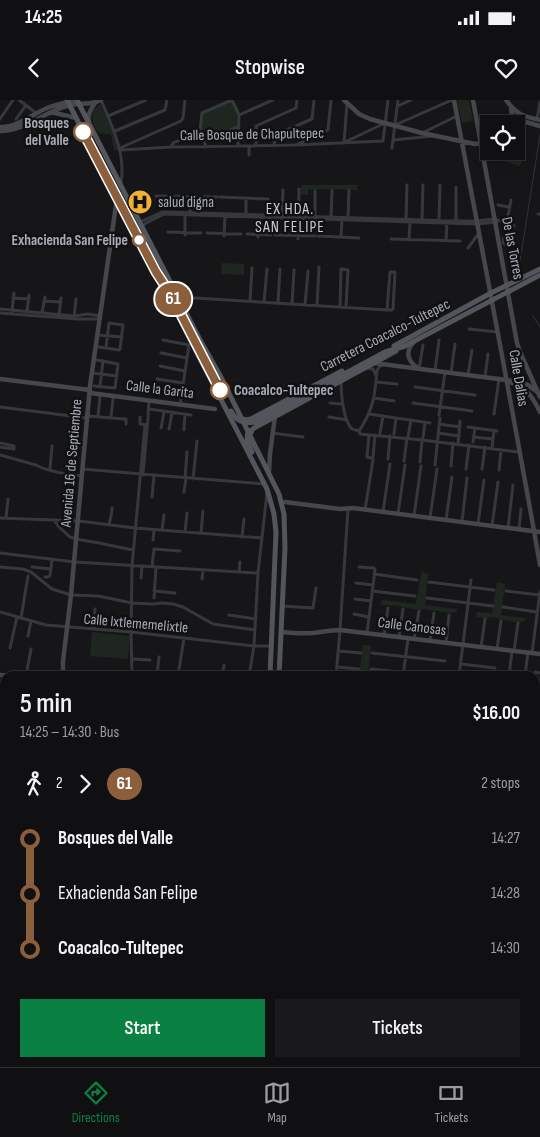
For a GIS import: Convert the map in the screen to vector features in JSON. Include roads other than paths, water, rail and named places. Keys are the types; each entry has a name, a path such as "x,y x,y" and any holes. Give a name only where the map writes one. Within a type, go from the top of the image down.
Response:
{"main road":[{"path":"78,101 284,503 285,525 278,671"},
{"path":"68,102 156,272 190,344 227,410 266,487 274,514 276,532 270,671"},
{"name":"Carretera Coacalco-Tultepec","path":"250,435 253,429 331,384 341,381 416,340 491,293 540,269"},
{"path":"156,272 171,295 233,415 244,423 255,422 385,352 405,346"},
{"name":"Carretera Coacalco-Tultepec","path":"241,418 249,420 385,349 492,300 540,275"},
{"path":"275,567 278,522 274,498 247,442 247,433 250,425 255,421 331,384 340,372"},
{"path":"276,406 275,412 277,415"}],"street":[{"path":"0,119 13,100"},
{"path":"19,100 36,113"},
{"path":"90,126 88,116 91,108 101,100 115,131 120,149 122,168 120,184"},
{"path":"108,116 146,100"},
{"path":"115,131 165,110 167,100"},
{"path":"120,149 181,121 186,100"},
{"path":"206,147 200,131 202,113 222,102 232,100 239,115 238,146"},
{"path":"239,115 273,100"},
{"path":"256,146 256,126 296,108 297,100"},
{"path":"274,146 275,136 312,119 314,100"},
{"path":"295,146 328,130 331,100"},
{"path":"385,123 388,100"},
{"path":"392,148 398,100"},
{"path":"397,106 411,100"},
{"path":"395,125 453,100"},
{"name":"Calle Dalias","path":"453,100 491,293 536,540"},
{"name":"De las Torres","path":"473,100 480,138"},
{"path":"506,100 518,114 539,122"},
{"path":"0,131 18,128 49,110 68,102 96,103"},
{"path":"346,102 344,143 385,123"},
{"path":"346,102 358,114 368,118 462,142 480,143"},
{"path":"539,122 540,102"},
{"path":"16,119 26,105"},
{"path":"510,106 512,115"},
{"path":"0,127 11,126 36,113 49,110 76,118"},
{"path":"422,133 457,116"},
{"path":"525,121 539,122"},
{"name":"Calle Bosque de Chapultepec","path":"120,149 295,146 383,141 385,123"},
{"path":"204,141 238,127"},
{"path":"171,147 173,143 200,131"},
{"path":"393,140 436,136"},
{"path":"249,146 249,155"},
{"name":"De las Torres","path":"484,160 520,352 540,397"},
{"path":"422,219 423,184"},
{"path":"407,185 409,240"},
{"path":"439,220 440,185"},
{"path":"456,187 456,221"},
{"path":"298,237 299,189"},
{"path":"282,190 282,215"},
{"path":"348,217 349,190"},
{"path":"314,216 315,191"},
{"path":"331,216 332,191"},
{"path":"156,196 268,199"},
{"path":"190,212 191,196"},
{"name":"Avenida 16 de Septiembre","path":"62,671 75,562 92,373 117,198"},
{"path":"246,198 246,214"},
{"path":"511,200 504,244 511,246"},
{"path":"498,205 510,207"},
{"path":"185,214 190,212 224,217 246,214 259,216 422,219 476,223"},
{"path":"141,224 146,224 162,215 185,214 224,217 331,216 476,223 497,221 514,226"},
{"path":"185,214 185,234"},
{"path":"258,236 259,216"},
{"path":"224,217 224,235"},
{"path":"341,237 342,218"},
{"path":"446,241 447,222"},
{"path":"168,232 201,233"},
{"path":"207,233 241,234"},
{"path":"468,248 478,233"},
{"path":"247,234 258,236 359,238"},
{"path":"391,239 460,241"},
{"path":"317,306 320,267"},
{"path":"250,302 252,268"},
{"path":"264,302 266,269"},
{"path":"278,303 280,269"},
{"path":"340,307 342,269 348,270 346,307"},
{"path":"292,304 294,270"},
{"path":"305,305 308,271"},
{"path":"178,297 250,302 264,302 317,306 346,307 388,310 393,310 395,272 390,272 388,310"},
{"path":"12,310 13,295 28,300"},
{"path":"27,312 29,295"},
{"path":"42,313 44,299 61,300 59,315"},
{"path":"74,318 76,299"},
{"path":"0,311 12,310 74,318"},
{"path":"0,311 74,318 100,318"},
{"path":"99,347 106,348 120,350 123,325 110,322 106,348"},
{"path":"470,329 498,332"},
{"path":"98,334 122,337"},
{"path":"163,340 190,344 180,405"},
{"path":"416,340 411,345 408,354 412,363 419,368"},
{"path":"435,371 439,340"},
{"path":"419,368 423,344"},
{"path":"451,373 455,344"},
{"path":"468,375 472,350"},
{"path":"161,353 187,358"},
{"path":"485,377 488,354"},
{"path":"94,386 115,388 117,376 118,364 97,360"},
{"path":"100,386 103,361"},
{"path":"374,363 524,382 538,392"},
{"path":"359,431 372,409 379,367 388,364"},
{"path":"160,366 185,371"},
{"path":"365,368 373,369 377,375"},
{"path":"434,465 445,372"},
{"path":"92,373 117,376"},
{"name":"Calle la Garita","path":"0,379 149,401 227,410"},
{"path":"157,379 183,383"},
{"path":"494,414 499,379"},
{"path":"506,380 526,390 540,412"},
{"path":"341,381 342,404 347,420 352,429 359,431 360,434 392,435 520,452"},
{"path":"376,382 397,384"},
{"path":"331,384 341,388"},
{"path":"415,387 475,395"},
{"path":"155,392 181,396"},
{"path":"96,416 100,398"},
{"path":"374,398 394,401"},
{"path":"112,417 113,399"},
{"path":"132,671 133,550 149,401"},
{"path":"330,403 342,404"},
{"path":"412,403 472,411"},
{"path":"0,407 124,418 126,419 126,424"},
{"path":"149,409 191,415"},
{"path":"269,472 272,433 277,415 270,409"},
{"path":"161,428 164,411"},
{"path":"169,429 172,412"},
{"path":"184,430 185,414"},
{"path":"369,414 430,422"},
{"path":"140,416 140,424 147,425"},
{"path":"380,433 382,416"},
{"path":"329,418 347,420"},
{"path":"388,459 396,418"},
{"path":"398,514 410,420"},
{"path":"451,466 455,444 459,436 460,421"},
{"path":"414,516 425,422"},
{"path":"439,424 460,427"},
{"path":"468,427 495,430 492,448"},
{"path":"466,469 475,428"},
{"path":"272,433 303,437"},
{"path":"438,433 459,436"},
{"path":"369,435 368,458 373,457 375,435"},
{"path":"473,437 493,439"},
{"path":"193,478 197,441"},
{"path":"0,443 15,446 14,449 0,447"},
{"path":"50,469 52,446"},
{"path":"482,469 485,447"},
{"path":"499,470 501,450"},
{"path":"184,492 187,452"},
{"path":"0,455 67,475 82,476"},
{"path":"366,510 372,460"},
{"path":"383,512 390,464"},
{"path":"83,468 142,475 258,484 266,487 258,573 254,646 250,671"},
{"path":"430,518 437,469"},
{"path":"152,497 154,476"},
{"path":"446,520 452,476"},
{"path":"462,521 468,478"},
{"path":"478,524 484,480"},
{"path":"492,524 498,482"},
{"path":"508,528 513,485"},
{"path":"6,518 8,499"},
{"path":"284,503 353,508 478,524 492,524 540,532"},
{"path":"108,524 112,508"},
{"path":"337,671 348,509"},
{"path":"519,529 521,509"},
{"path":"201,533 203,511"},
{"path":"185,532 187,513"},
{"path":"162,530 164,515"},
{"path":"0,518 79,521 154,530 262,538"},
{"path":"242,537 244,519"},
{"path":"54,520 70,537 133,550"},
{"path":"153,540 154,530"},
{"path":"536,540 540,552"},
{"path":"536,540 540,565"},
{"path":"154,598 154,550 180,551"},
{"path":"0,553 75,562 258,573"},
{"path":"45,577 50,577 52,559"},
{"path":"239,572 240,562"},
{"path":"32,566 51,568"},
{"path":"142,566 142,578"},
{"path":"0,567 23,568 52,589 71,595 98,596 132,603 173,604 183,607 213,624 255,630"},
{"path":"359,567 374,568 366,633"},
{"path":"202,579 203,570"},
{"path":"374,574 417,580"},
{"path":"10,648 28,576"},
{"path":"460,671 471,580"},
{"path":"429,582 494,590"},
{"path":"356,583 373,585"},
{"path":"282,606 313,608 316,588"},
{"path":"372,591 415,596"},
{"path":"506,591 540,593 526,671"},
{"path":"154,592 174,593"},
{"path":"427,598 493,606"},
{"path":"355,599 371,600"},
{"path":"503,607 537,612"},
{"path":"384,636 388,608"},
{"path":"94,630 95,609"},
{"path":"399,638 403,609"},
{"path":"414,639 419,611"},
{"name":"Calle Ixtlememelixtle","path":"0,612 46,625 67,628 131,632 254,646 271,646"},
{"path":"430,641 434,612"},
{"path":"354,614 369,617"},
{"path":"229,615 256,619"},
{"path":"446,643 449,615"},
{"path":"481,647 485,619"},
{"path":"28,636 31,621"},
{"path":"497,649 500,621"},
{"path":"510,671 518,623"},
{"name":"Calle Canosas","path":"281,632 295,634 340,630 540,654"},
{"path":"179,671 184,638"},
{"path":"404,671 408,639"},
{"path":"27,671 31,649"},
{"path":"338,650 361,653"},
{"path":"372,653 445,660"},
{"path":"157,671 159,657"},
{"path":"132,659 150,660"},
{"path":"461,664 495,668"},
{"path":"223,671 224,665"},
{"path":"337,667 359,669"},
{"path":"371,669 382,671"}],"waterway":[{"path":"520,276 520,261 540,135"},
{"path":"533,316 540,327"}],"place":[{"name":"Bosques del Valle","path":"83,132"},
{"name":"salud digna","path":"140,202"},
{"name":"Exhacienda San Felipe","path":"139,240"},
{"name":"Coacalco-Tultepec","path":"220,390"}],"district":[{"name":"EX HDA. SAN FELIPE","path":"290,217"}]}
